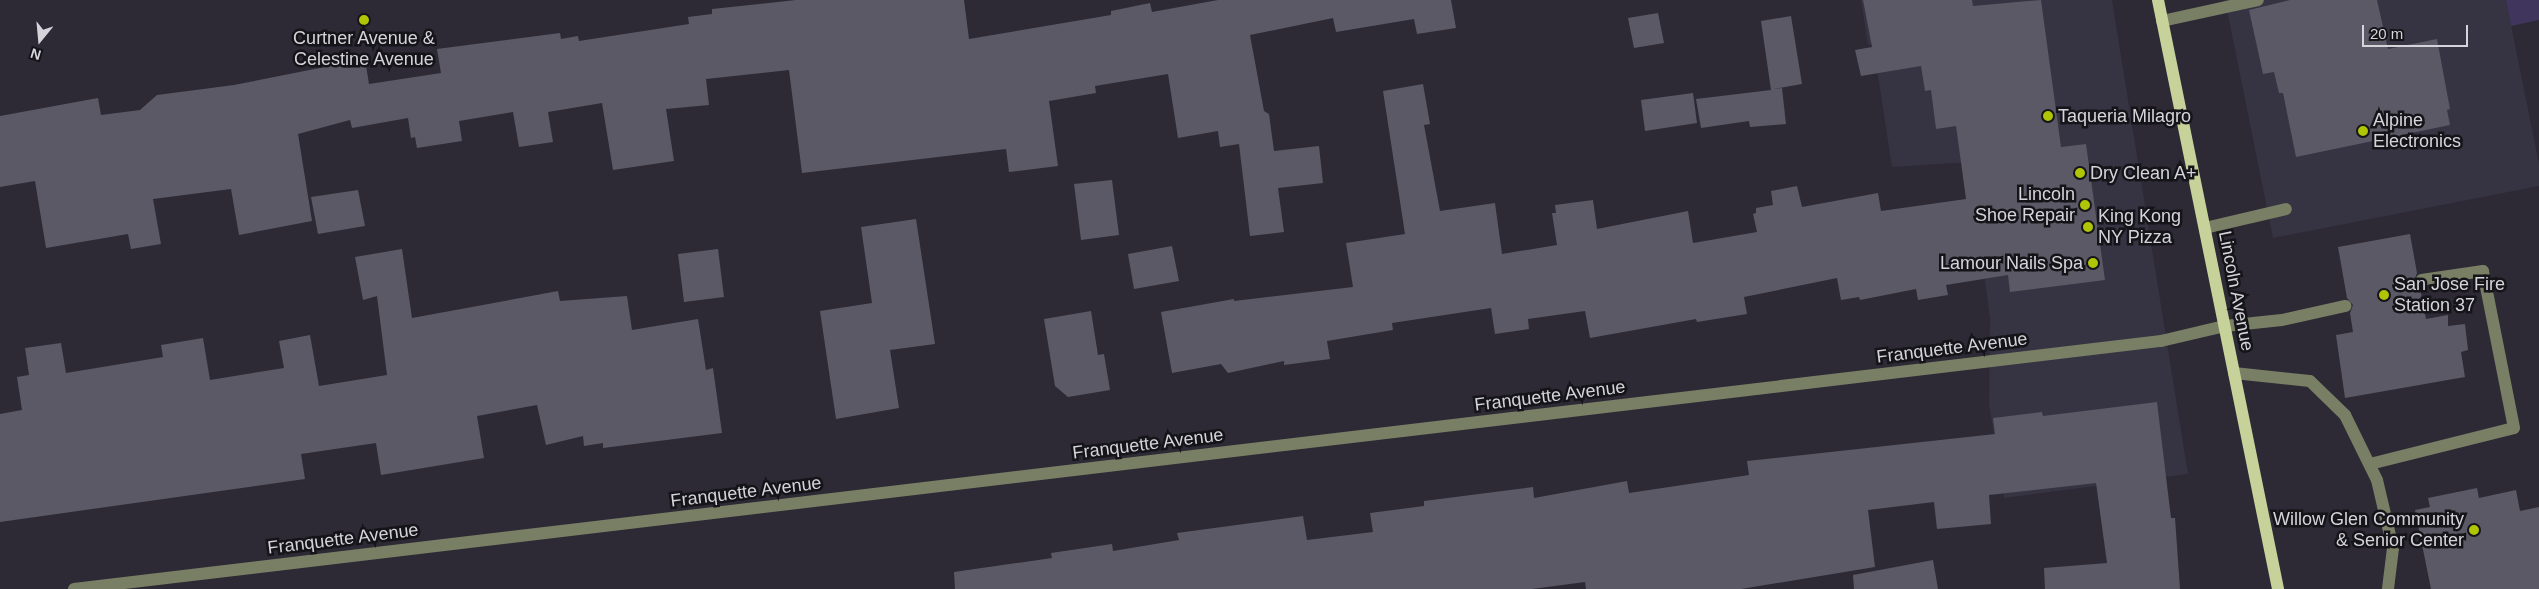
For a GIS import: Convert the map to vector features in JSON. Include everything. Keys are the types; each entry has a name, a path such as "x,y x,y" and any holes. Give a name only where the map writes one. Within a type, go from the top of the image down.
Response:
{"main road":[{"name":"Lincoln Avenue","path":"2158,0 2278,589"}],"street":[{"path":"2162,20 2258,0"},
{"path":"2205,228 2286,209"},
{"path":"2370,464 2514,428 2482,271 2422,280"},
{"name":"Franquette Avenue","path":"74,589 2161,341 2225,326 2282,320 2345,306"},
{"path":"2234,373 2310,381 2345,415 2377,480 2393,548 2388,589"}],"shaded area":[{"path":"1861,0 2112,0 2188,474 2004,498 1989,404 1990,319 1970,162 1892,167 1873,44 1868,45"},
{"path":"2225,0 2506,0 2539,164 2539,186 2273,238"},
{"path":"2506,0 2539,0 2539,20 2511,26"}],"building":[{"path":"796,0 964,0 969,39 1111,15 1111,11 1150,3 1152,12 1218,0 1451,0 1456,28 1417,34 1414,19 1336,32 1333,18 1250,35 1264,111 1269,114 1274,151 1319,146 1323,183 1278,188 1284,232 1250,236 1239,144 1220,147 1218,131 1178,138 1168,74 1095,86 1096,93 1049,101 1058,166 1009,172 1006,149 802,173 789,70 706,79 709,105 666,109 674,161 613,170 602,103 548,112 553,142 519,147 513,112 459,121 462,141 417,148 415,137 411,138 408,118 352,128 350,120 298,134 312,221 239,235 231,189 153,199 161,244 131,249 128,234 46,248 35,181 0,187 0,116 98,98 101,115 140,110 157,95 234,85 365,59 369,84 441,73 437,49 560,33 561,39 578,36 579,41 689,24 688,17 712,14 712,9"},
{"path":"1863,0 1972,0 1973,6 2041,0 2061,147 2086,144 2105,280 2010,292 2008,275 1946,285 1948,295 1918,300 1916,289 1860,300 1859,297 1841,300 1837,278 1744,297 1747,314 1697,322 1696,319 1590,338 1585,311 1528,319 1529,329 1495,334 1491,308 1392,323 1393,330 1327,341 1330,359 1284,365 1284,361 1228,373 1221,364 1172,373 1161,312 1234,299 1234,301 1353,287 1346,243 1405,234 1383,91 1423,84 1430,124 1424,125 1440,211 1495,203 1502,254 1557,245 1552,213 1556,213 1555,205 1593,200 1597,229 1688,211 1693,243 1757,232 1753,214 1756,213 1756,208 1773,205 1771,191 1797,186 1802,207 1878,193 1881,211 1966,199 1956,126 1936,129 1931,90 1925,91 1921,66 1861,76 1855,50 1872,47"},
{"path":"2290,0 2377,0 2388,49 2437,39 2450,109 2447,110 2450,125 2296,157 2283,93 2279,93 2274,72 2263,74 2249,10"},
{"path":"1658,13 1664,43 1634,48 1628,18"},
{"path":"1791,16 1802,84 1773,89 1782,88 1786,124 1750,127 1749,121 1701,128 1696,99 1771,90 1761,21"},
{"path":"1693,93 1697,123 1645,131 1641,100"},
{"path":"1112,180 1119,235 1081,240 1074,184"},
{"path":"358,190 365,226 318,234 311,197"},
{"path":"916,219 935,344 890,350 899,408 836,419 820,311 872,303 861,227"},
{"name":"San Jose Fire Station 37","path":"2410,234 2417,273 2414,282 2420,288 2426,319 2448,315 2448,326 2465,324 2468,350 2461,352 2465,377 2345,398 2336,335 2353,332 2350,313 2353,305 2347,298 2338,247"},
{"path":"1172,246 1179,281 1134,289 1128,254"},
{"path":"402,249 412,318 558,291 560,301 627,296 632,330 698,319 706,370 713,368 722,433 603,448 603,443 584,446 583,436 546,445 537,405 477,416 484,458 381,475 376,443 301,454 305,479 0,522 0,414 22,410 17,377 29,375 25,348 61,343 66,373 163,357 161,345 203,338 210,380 284,368 279,341 310,335 319,386 387,375 377,296 363,300 355,257"},
{"path":"718,249 724,297 684,302 678,254"},
{"path":"1091,311 1098,355 1104,354 1110,390 1068,397 1055,386 1044,319"},
{"path":"2157,402 2171,518 2175,518 2180,589 2045,589 2044,568 2107,563 2096,483 1989,495 1991,524 1937,529 1934,502 1868,510 1875,567 1741,589 1586,589 1585,582 1532,589 955,589 954,572 1052,558 1051,553 1112,544 1113,551 1179,540 1177,533 1303,516 1307,540 1373,532 1370,513 1424,506 1424,501 1533,487 1534,498 1627,481 1629,493 1749,475 1747,461 1995,434 1993,418 2042,412 2043,416"},
{"name":"Willow Glen Community & Senior Center","path":"2477,488 2479,498 2516,490 2520,511 2539,507 2539,589 2431,589 2415,510 2430,507 2428,498"},
{"path":"1933,560 1938,589 1854,589 1853,575"}],"place":[{"name":"Curtner Avenue & Celestine Avenue","path":"364,20"},
{"name":"Taqueria Milagro","path":"2048,116"},
{"name":"Alpine Electronics","path":"2363,131"},
{"name":"Dry Clean A+","path":"2080,173"},
{"name":"Lincoln Shoe Repair","path":"2085,205"},
{"name":"King Kong NY Pizza","path":"2088,227"},
{"name":"Lamour Nails Spa","path":"2093,263"},
{"name":"San Jose Fire Station 37","path":"2384,295"},
{"name":"Willow Glen Community & Senior Center","path":"2474,530"}]}
